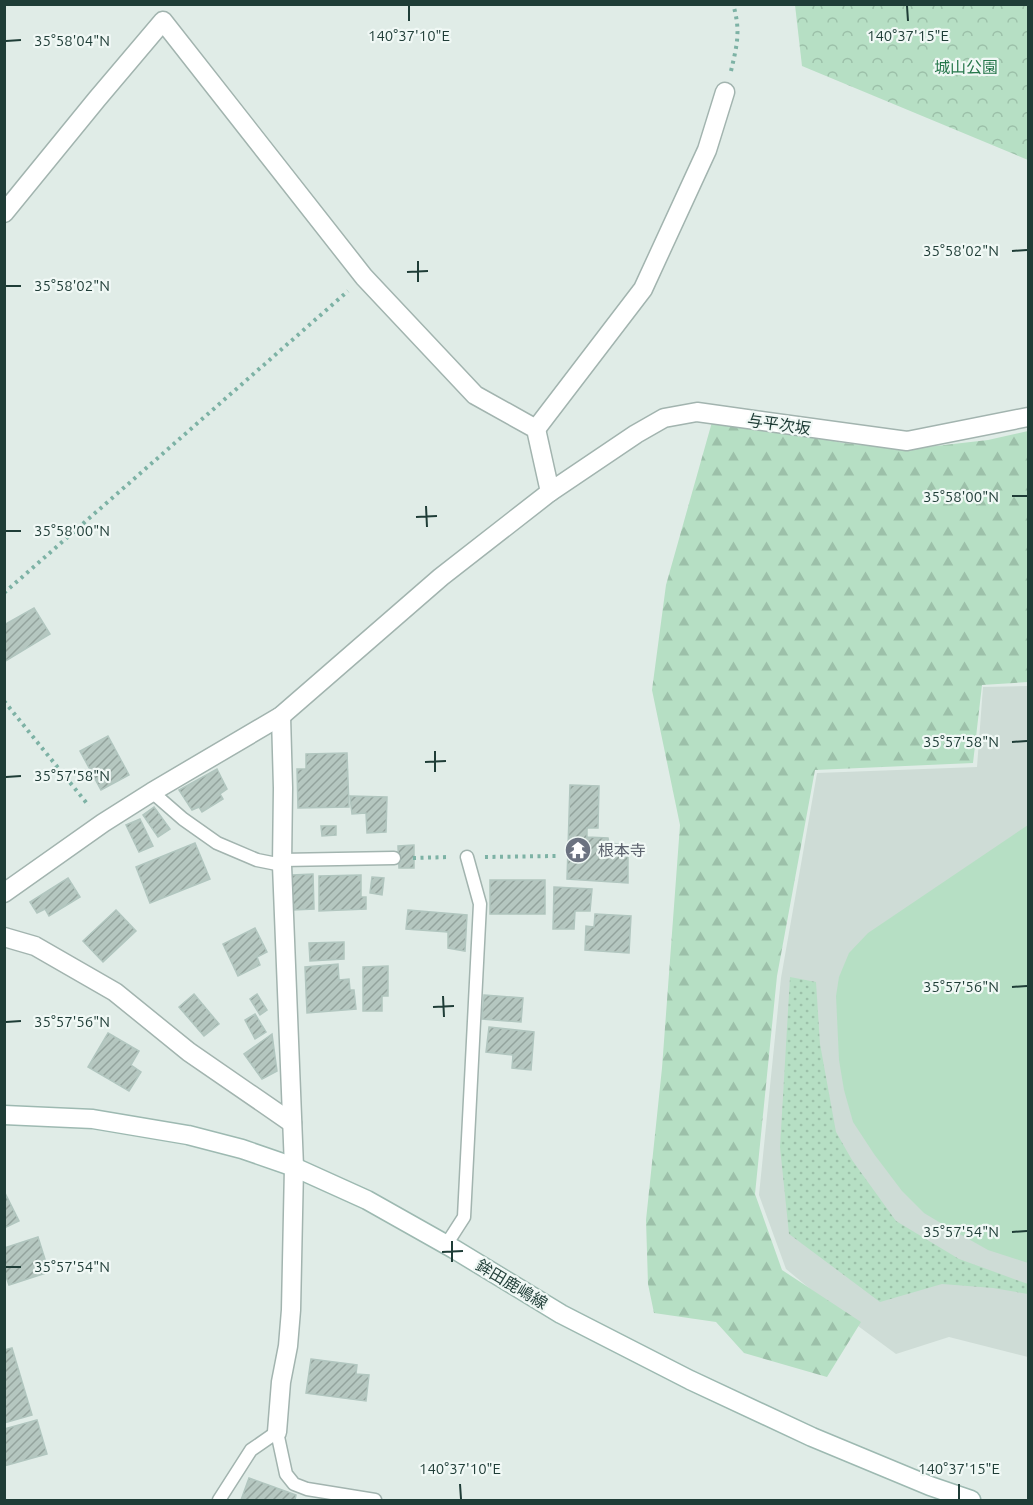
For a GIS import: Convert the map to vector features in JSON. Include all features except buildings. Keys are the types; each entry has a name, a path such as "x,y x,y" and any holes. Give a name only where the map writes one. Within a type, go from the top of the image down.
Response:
{"street":[{"path":"4,213 163,21 364,277 475,395 536,429 550,492"},
{"path":"536,429 643,289 707,150 725,92"},
{"name":"与平次坂","path":"4,893 103,823 281,716 441,577 550,492 636,434 664,418 697,412 908,441 1029,417"},
{"path":"277,1432 291,1310 294,1167 282,862 281,716"},
{"path":"4,937 35,946 115,992 189,1052 292,1122"},
{"name":"鉾田鹿嶋線","path":"4,1115 93,1119 188,1134 294,1167 367,1200 561,1314 690,1380 812,1437 930,1486 971,1500"}],"lane":[{"path":"152,792 183,819 217,843 257,860 282,862 394,858"},
{"path":"446,1245 464,1217 480,904 467,857"},
{"path":"219,1500 251,1450 277,1432 286,1474 294,1484 307,1489 375,1500"}],"path":[{"path":"725,92 738,44 738,20 734,4"},
{"path":"4,593 364,277"},
{"path":"4,701 103,823"}],"shaded area":[{"path":"1028,686 1028,1357 949,1337 896,1354 786,1269 759,1195 781,978 817,773 977,767 983,687"}],"green space":[{"name":"城山公園","path":"795,5 1028,5 1028,160 802,66"},
{"path":"712,422 843,443 897,448 988,440 1028,431 1028,682 982,685 973,763 815,770 777,976 755,1194 782,1270 861,1322 827,1377 744,1353 716,1322 654,1313 648,1284 646,1220 662,1068 680,825 652,690 666,585"},
{"path":"1028,825 1028,1263 988,1250 924,1213 902,1191 874,1154 853,1122 844,1090 839,1060 836,996 839,977 849,953 868,933"},
{"path":"790,977 816,982 820,1044 836,1132 852,1160 896,1221 959,1259 1028,1284 1028,1294 993,1288 942,1284 880,1302 789,1234 780,1147"}],"place":[{"name":"根本寺","path":"578,850"}]}
